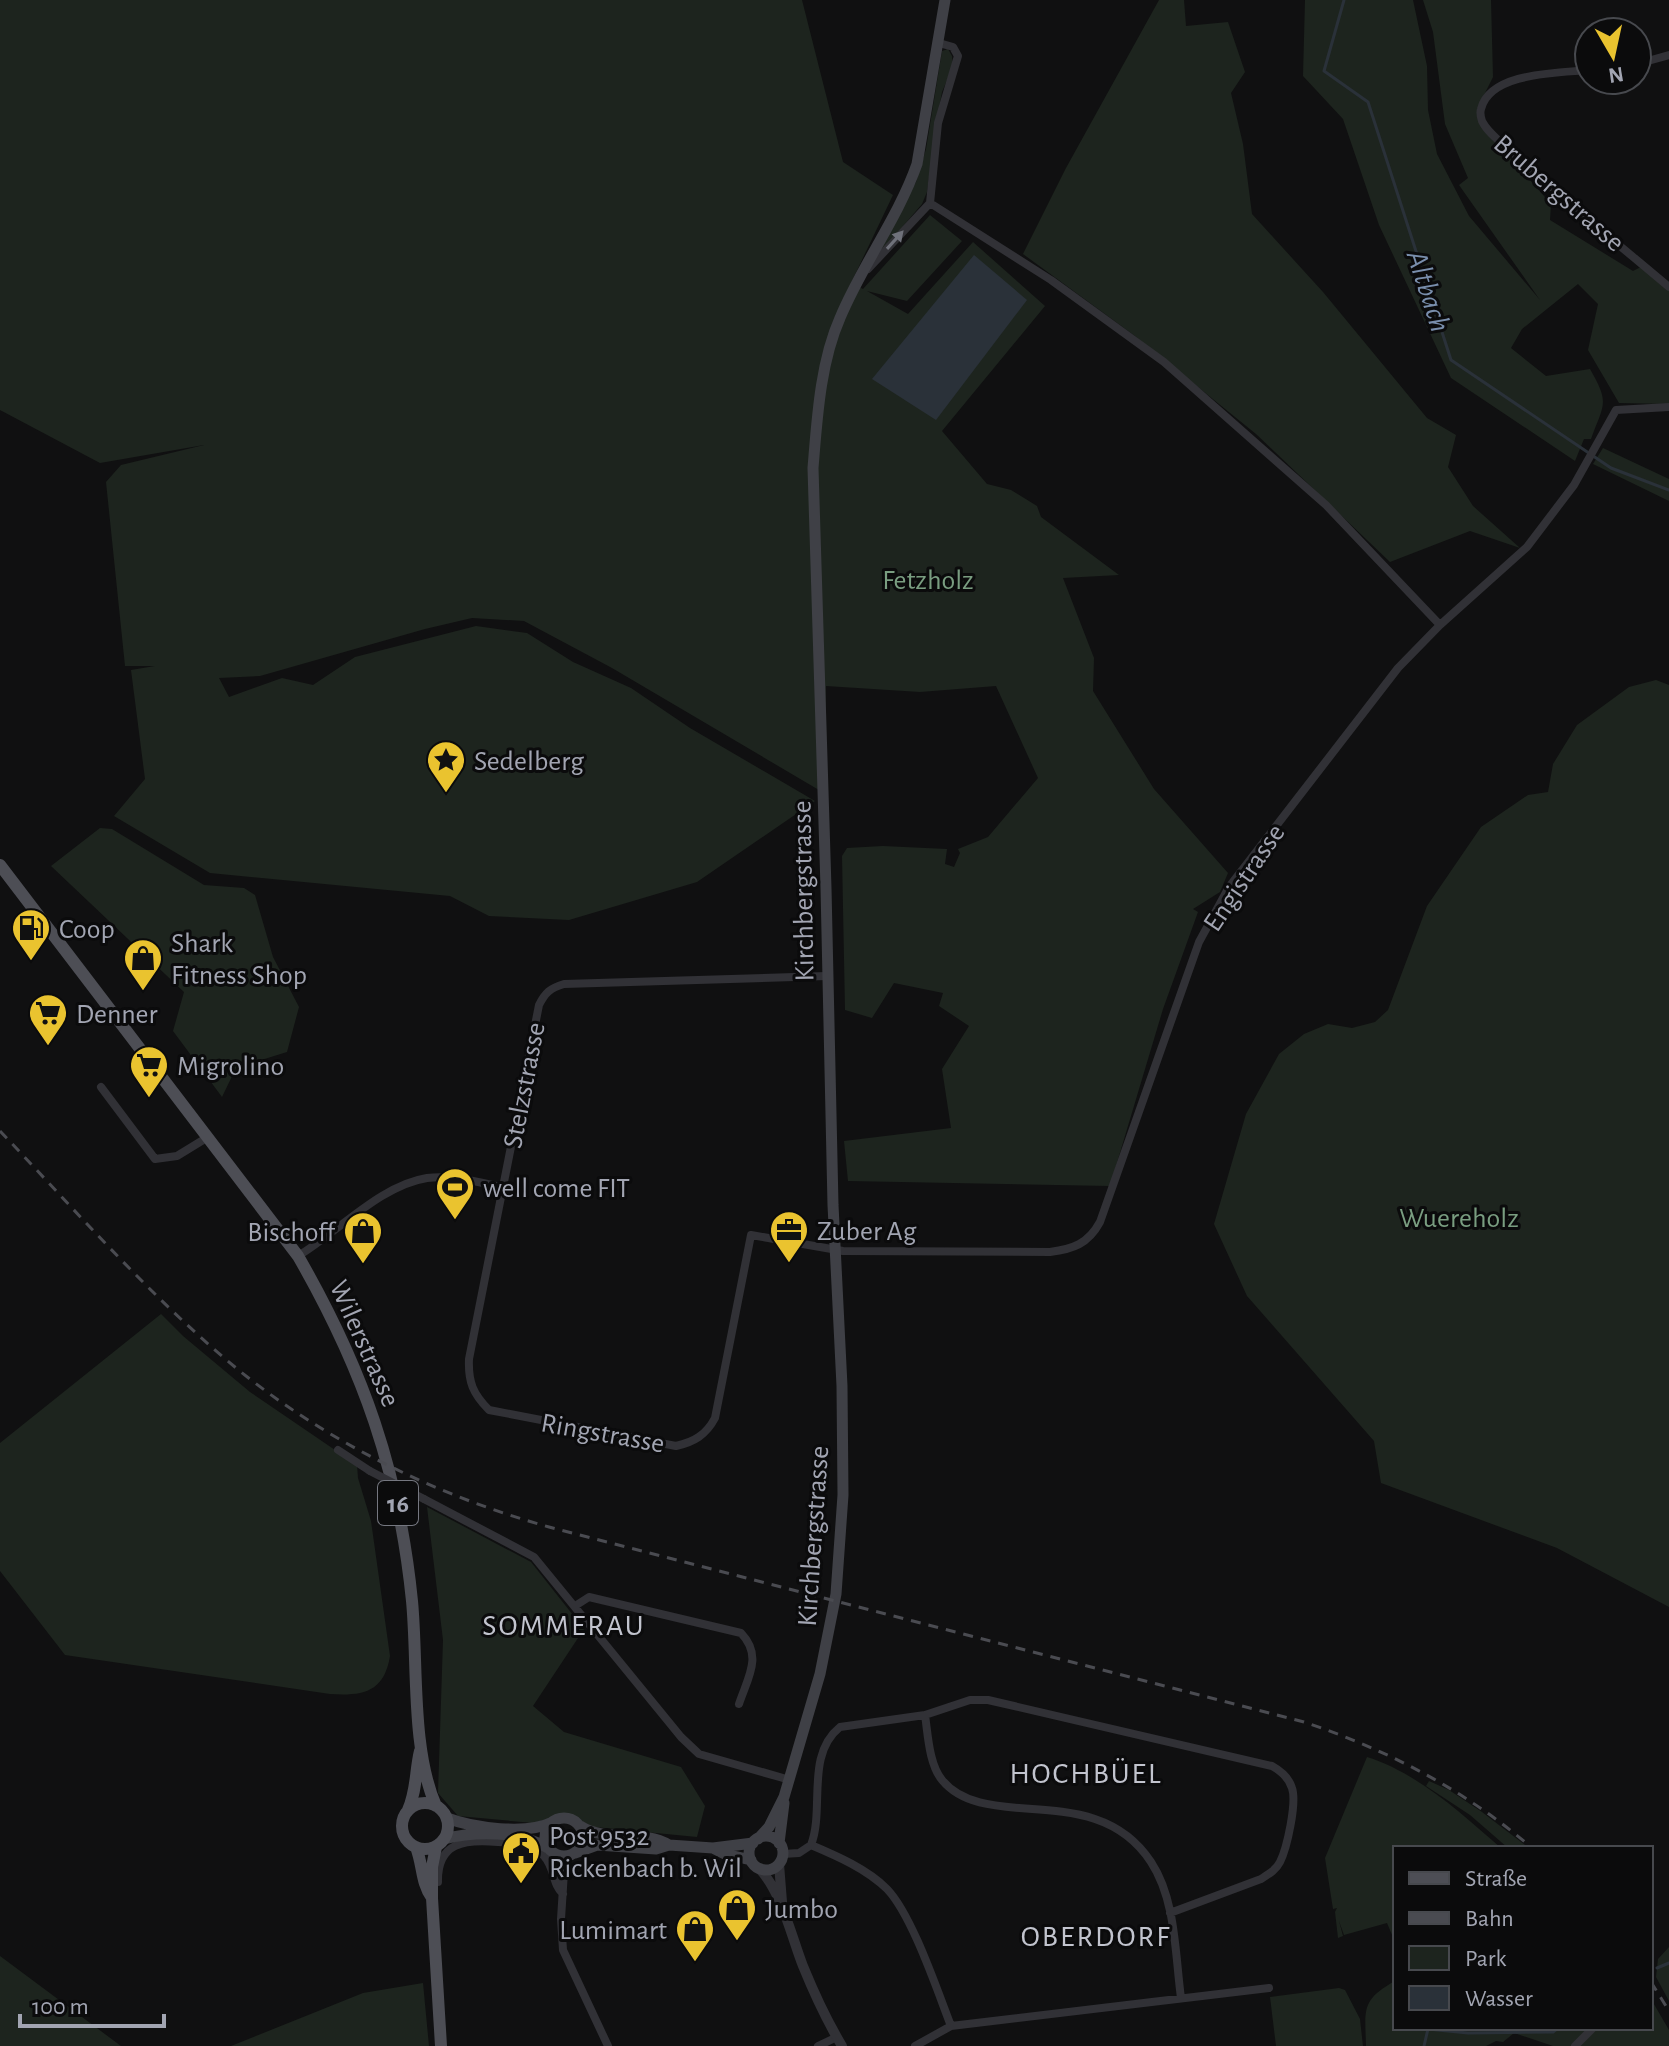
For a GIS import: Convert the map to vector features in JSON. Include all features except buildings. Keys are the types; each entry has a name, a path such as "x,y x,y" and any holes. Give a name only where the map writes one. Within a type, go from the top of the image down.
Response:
{"main road":[{"name":"Kirchbergstrasse","path":"755,1841 769,1827 784,1797 827,1643 836,1594 844,1459 834,1250 813,468 819,409 830,347 839,320 907,190 917,164 945,0"},
{"name":"Wilerstrasse","path":"0,865 298,1256 335,1321 355,1366 388,1459 401,1514 409,1573 421,1747 436,1806"},
{"name":"Wilerstrasse","path":"407,1812 416,1792 416,1768 421,1747"},
{"name":"Kirchbergstrasse","path":"780,1854 784,1797"},
{"path":"669,1845 658,1839 590,1833 569,1819 527,1829 474,1825 447,1818 436,1806 421,1804 407,1812 402,1825 402,1832 410,1844 422,1849 477,1834 534,1839 548,1848 570,1854 597,1845 656,1849 669,1845 713,1848 767,1836 780,1854 770,1870 713,1848"},
{"path":"441,2046 432,1867 448,1825 447,1818"},
{"path":"548,1848 546,1832 553,1821"},
{"path":"570,1854 583,1842 580,1826"},
{"path":"755,1841 750,1851 755,1864"},
{"path":"416,1847 424,1887 432,1898"}],"street":[{"path":"859,278 930,203 938,123 958,56 953,47 939,43"},
{"name":"Brubergstrasse","path":"1573,72 1518,78 1503,84 1485,100 1481,110 1482,121 1531,169 1669,287"},
{"path":"930,203 1051,280 1164,362 1326,505 1440,625"},
{"name":"Engistrasse","path":"834,1250 1050,1252 1070,1250 1083,1244 1095,1232 1199,942 1229,887 1398,668 1440,625 1527,547 1574,485 1616,410 1669,407"},
{"name":"Stelzstrasse","path":"298,1256 346,1221 409,1183 427,1178 447,1178 502,1187 539,1005 544,994 553,988 564,984 827,976"},
{"path":"101,1087 155,1159 177,1156 208,1137"},
{"name":"Ringstrasse","path":"502,1187 468,1376 479,1401 489,1410 504,1415 676,1446 691,1443 709,1429 715,1418 751,1235 834,1250"},
{"path":"338,1450 370,1471 534,1557 681,1737 699,1754 790,1780"},
{"path":"575,1606 589,1597 741,1633 752,1644 753,1659 739,1704"},
{"path":"783,1912 780,1854 799,1853 811,1845 819,1775 832,1734 849,1724 925,1715 959,1703 988,1700 1260,1763 1282,1772 1292,1787 1294,1805 1280,1862 1261,1879 1170,1913"},
{"path":"925,1715 934,1766 941,1780 953,1791 978,1802 1078,1813 1106,1822 1132,1840 1151,1861 1163,1886 1170,1913 1181,1998"},
{"path":"432,1898 438,1887 445,1854 459,1843 479,1840 518,1844 544,1856 551,1867 555,1887 563,1894"},
{"path":"811,1845 862,1870 888,1890 900,1907 951,2026"},
{"path":"570,1854 563,1894 563,1950 608,2046"},
{"path":"755,1864 765,1874 783,1912 805,1971 839,2042 818,2046"},
{"path":"915,2046 951,2026 1269,1988"},
{"path":"1575,2046 1591,2030"}],"green space":[{"name":"Fetzholz","path":"0,0 802,0 843,162 893,195 851,283 863,289 930,215 962,241 907,301 867,291 908,314 973,242 1045,306 942,431 987,484 1011,490 1037,506 1041,517 1119,575 1063,578 1094,658 1093,691 1154,789 1228,873 1220,892 1193,909 1198,912 1163,1009 1110,1186 848,1181 844,1141 951,1128 942,1069 969,1026 939,1006 943,993 894,983 872,1018 845,1010 842,856 847,848 947,849 945,864 954,867 960,853 958,849 988,837 1038,778 996,686 920,692 826,686 824,793 612,668 524,621 472,618 260,676 219,678 229,697 282,678 313,685 355,657 476,626 527,633 573,662 631,688 690,728 815,801 697,882 569,920 489,916 450,896 210,873 114,816 145,779 131,670 155,666 125,666 106,482 121,465 204,445 100,463 0,410"},
{"path":"1159,0 1184,0 1186,26 1228,22 1245,72 1231,93 1243,144 1252,214 1323,292 1427,418 1456,435 1448,467 1473,506 1520,548 1470,531 1390,562 1256,434 1135,336 1023,254 1066,168"},
{"path":"1305,0 1413,0 1427,66 1428,110 1437,154 1469,216 1540,300 1459,185 1468,178 1445,124 1433,32 1423,0 1491,0 1493,77 1478,107 1479,122 1551,204 1550,220 1633,271 1641,267 1669,288 1669,404 1619,403 1588,350 1598,304 1578,284 1522,329 1511,348 1546,376 1590,369 1603,397 1603,404 1591,439 1584,439 1575,461 1451,378 1379,225 1343,119 1303,76"},
{"path":"948,49 953,66 942,92 927,192 922,204 874,260 916,182 926,149 942,51"},
{"path":"1603,448 1669,479 1669,501 1593,464"},
{"name":"Wuereholz","path":"1656,680 1669,685 1669,1607 1557,1548 1381,1483 1374,1441 1247,1296 1214,1224 1246,1114 1279,1054 1304,1034 1328,1024 1352,1028 1375,1022 1388,1010 1427,906 1481,827 1528,795 1548,792 1553,764 1577,725 1629,687"},
{"path":"100,828 112,829 204,885 244,888 255,895 273,957 299,1007 287,1052 236,1068 222,1097 173,1031 184,992 51,866"},
{"path":"161,1314 250,1392 357,1465 371,1521 390,1656 383,1678 370,1690 330,1694 65,1655 0,1571 0,1443"},
{"path":"427,1507 531,1562 584,1629 533,1706 564,1732 681,1767 705,1806 697,1837 594,1827 566,1814 533,1823 458,1816 438,1793 443,1640"},
{"path":"1367,1757 1422,1784 1499,1846 1393,1846 1393,1937 1387,1923 1344,1935 1339,1921 1343,1936 1338,1938 1337,1908 1333,1909 1325,1858"},
{"path":"1429,1781 1449,1790 1526,1846 1506,1846 1470,1815 1426,1786"},
{"path":"1669,1947 1669,2001 1656,1977 1658,1959"},
{"path":"0,1956 121,2046 0,2046"},
{"path":"1393,1982 1393,2030 1589,2030 1571,2046 1553,2046 1514,2033 1503,2042 1496,2041 1486,2046 1366,2046 1367,2007"},
{"path":"423,1983 429,2046 231,2046 363,1993"},
{"path":"1339,1988 1345,1990 1360,2019 1363,2046 1276,2046 1270,1997"},
{"path":"1653,2002 1669,2030 1669,2046 1579,2046 1595,2030 1653,2030"}],"water":[{"path":"974,255 1027,300 936,420 872,379"}],"waterway":[{"name":"Altbach","path":"1344,0 1324,71 1368,102 1451,360 1611,468 1669,490"},
{"path":"1657,1968 1669,1963"},
{"path":"1424,2046 1428,2030"},
{"path":"1438,2030 1468,2033 1556,2030"}],"railway":[{"path":"0,1131 147,1286 241,1372 311,1422 387,1465 467,1500 549,1527 1304,1722 1366,1745 1424,1774 1480,1808 1530,1846"},
{"path":"1653,1985 1669,2011"}],"place":[{"name":"Sedelberg","path":"446,794"},
{"name":"Coop","path":"31,962"},
{"name":"Shark Fitness Shop","path":"143,992"},
{"name":"Denner","path":"48,1047"},
{"name":"Migrolino","path":"149,1099"},
{"name":"well come FIT","path":"455,1221"},
{"name":"Zuber Ag","path":"789,1264"},
{"name":"Bischoff","path":"363,1265"},
{"name":"Post 9532 Rickenbach b. Wil","path":"521,1885"},
{"name":"Jumbo","path":"737,1942"},
{"name":"Lumimart","path":"695,1963"}],"district":[{"name":"SOMMERAU","path":"564,1625"},
{"name":"HOCHBÜEL","path":"1086,1773"},
{"name":"OBERDORF","path":"1096,1936"}]}
